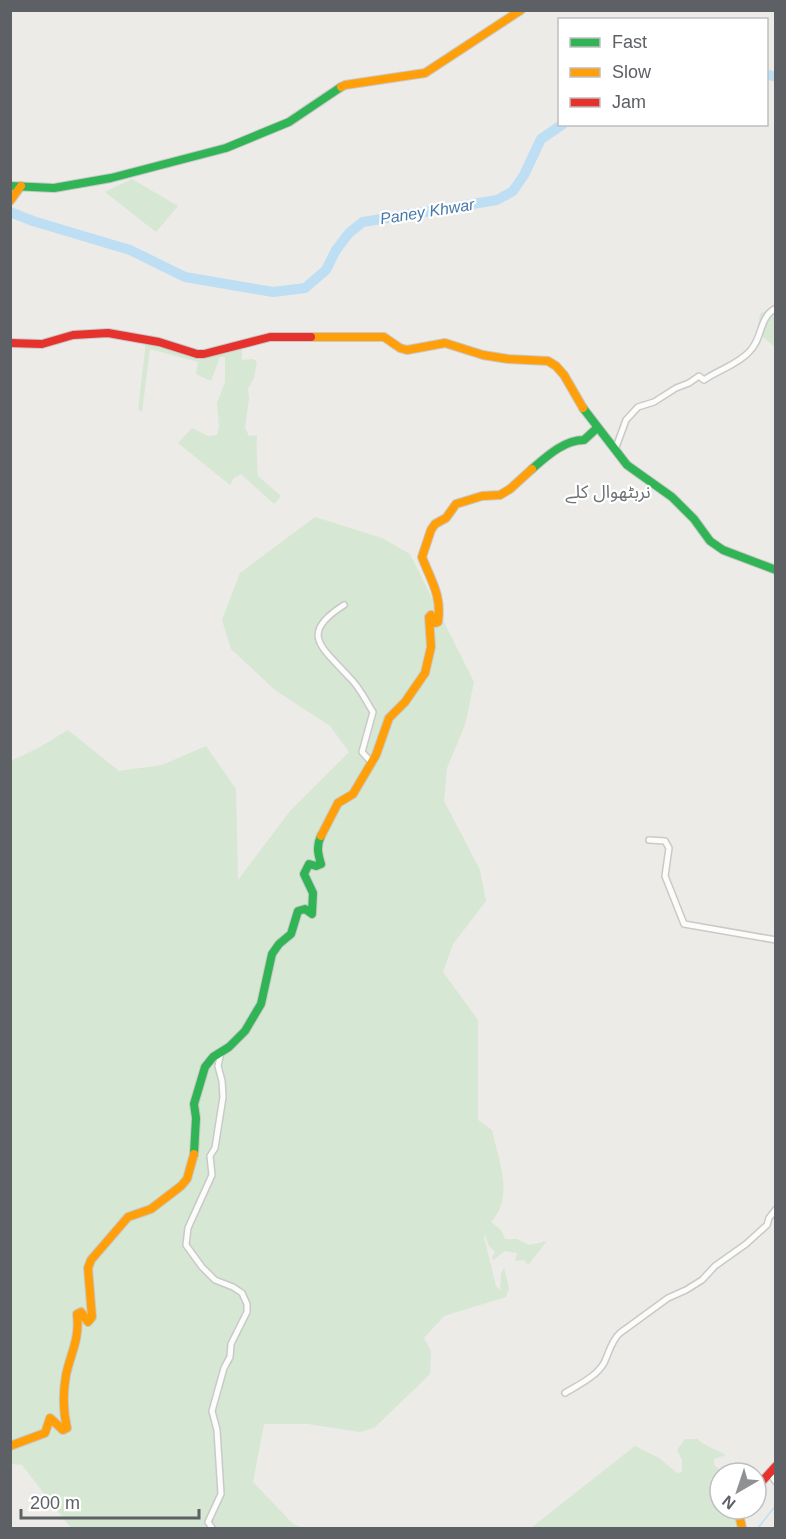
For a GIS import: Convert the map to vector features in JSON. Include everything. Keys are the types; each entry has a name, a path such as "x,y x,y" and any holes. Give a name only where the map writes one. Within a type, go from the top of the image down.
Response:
{"street":[{"path":"10,186 54,188 111,178 226,148 289,123 345,85 425,74 521,10"},
{"path":"11,201 21,186"},
{"path":"615,452 626,420 638,407 654,402 699,376 704,380 716,371 740,360 758,342 761,325 769,312 776,308"},
{"path":"10,343 42,344 73,335 108,333 159,342 204,354 270,337 384,337 407,350 436,344 450,344 483,355 548,361 564,375 597,428 627,465 672,497 723,550 776,570"},
{"path":"10,1446 45,1433 50,1418 60,1429 67,1428 64,1414 65,1388 68,1366 79,1330 77,1314 81,1312 88,1322 92,1317 88,1268 128,1217 151,1209 187,1179 194,1159 196,1124 194,1104 205,1067 220,1052 236,1041 257,1011 265,992 269,961 279,944 291,934 298,911 305,909 312,914 315,897 312,886 304,874 309,864 316,866 321,864 318,842 327,821 338,803 353,794 372,763 386,724 405,702 428,667 431,647 429,617 431,615 435,623 438,622 441,610 440,597 422,557 435,524 446,518 460,502 482,496 500,495 548,455 573,440 584,440 597,428"},
{"path":"344,605 322,622 318,635 326,651 349,676 373,712 362,752 372,763"},
{"path":"649,840 661,839 669,848 665,876 684,924 776,940"},
{"path":"212,1528 208,1522 222,1494 217,1430 212,1411 224,1368 230,1357 231,1344 247,1312 247,1304 242,1293 215,1280 186,1245 188,1228 212,1175 210,1156 215,1148 223,1096 218,1066 220,1052"},
{"path":"565,1393 598,1370 620,1333 668,1298 702,1280 715,1266 760,1232 776,1209"},
{"path":"769,1218 776,1221"},
{"path":"776,1466 770,1474 776,1482"}],"green space":[{"path":"132,179 178,206 156,232 105,192"},
{"path":"775,304 775,347 757,332 760,314"},
{"path":"146,342 197,357 242,346 242,360 253,359 257,362 254,378 248,389 245,428 249,436 257,435 258,476 281,496 274,504 241,474 234,478 230,485 178,443 192,428 208,436 217,435 219,426 217,403 225,382 225,357 220,357 211,381 196,374 198,362 150,349 142,412 138,409"},
{"path":"315,517 382,538 410,554 474,682 465,725 447,768 444,801 480,870 486,901 453,944 443,972 478,1020 478,1120 492,1130 503,1177 502,1200 491,1222 501,1230 505,1239 517,1239 529,1245 547,1241 528,1265 524,1260 515,1261 517,1253 505,1251 493,1260 495,1252 489,1246 485,1235 496,1286 500,1290 501,1274 504,1268 509,1288 506,1297 444,1316 424,1338 431,1351 430,1374 374,1428 360,1432 308,1424 264,1424 253,1482 293,1524 303,1528 71,1528 22,1465 11,1464 11,761 68,730 119,771 162,765 206,746 236,789 238,880 290,811 349,752 330,726 275,690 231,649 222,620 240,573"},
{"path":"685,1439 697,1439 726,1455 714,1461 708,1461 708,1521 740,1521 740,1528 531,1528 635,1446 659,1458 677,1473 682,1472 682,1460 677,1450"}],"waterway":[{"name":"Paney Khwar","path":"768,75 776,77"},
{"name":"Paney Khwar","path":"10,212 130,250 185,277 273,292 305,288 326,270 336,250 349,233 363,222 497,200 513,191 524,175 541,139 560,126"},
{"path":"758,1528 776,1505"}],"traffic: fast":[{"path":"10,186 54,188 111,178 226,148 289,122 341,87"},
{"path":"583,408 627,465 672,497 694,519 710,541 723,550 776,570"},
{"path":"532,469 556,450 570,443 584,440 597,428"},
{"path":"194,1154 196,1118 194,1104 205,1067 213,1057 229,1047 245,1031 261,1004 272,954 279,944 291,934 298,911 305,909 312,914 313,893 304,874 309,864 316,866 321,864 318,850 321,836"}],"traffic: slow":[{"path":"341,87 425,73 521,10"},
{"path":"10,201 21,186"},
{"path":"311,337 384,337 407,350 445,343 483,355 548,361 564,375 583,408"},
{"path":"321,836 338,803 353,794 376,755 389,718 405,702 425,673 431,647 429,617 431,615 435,623 438,622 439,612 435,588 422,557 431,530 435,524 446,518 456,504 482,496 500,495 532,469"},
{"path":"10,1446 45,1433 50,1418 63,1430 67,1428 64,1388 76,1338 77,1314 81,1312 88,1322 92,1317 88,1268 91,1260 128,1217 151,1209 181,1186 187,1179 194,1154"},
{"path":"740,1521 742,1528"}],"traffic: jam":[{"path":"10,343 42,344 73,335 108,333 159,342 197,354 204,354 270,337 311,337"},
{"path":"768,1475 776,1466"}],"district":[{"name":"نربٹھوال کلے","path":"608,492"}]}
